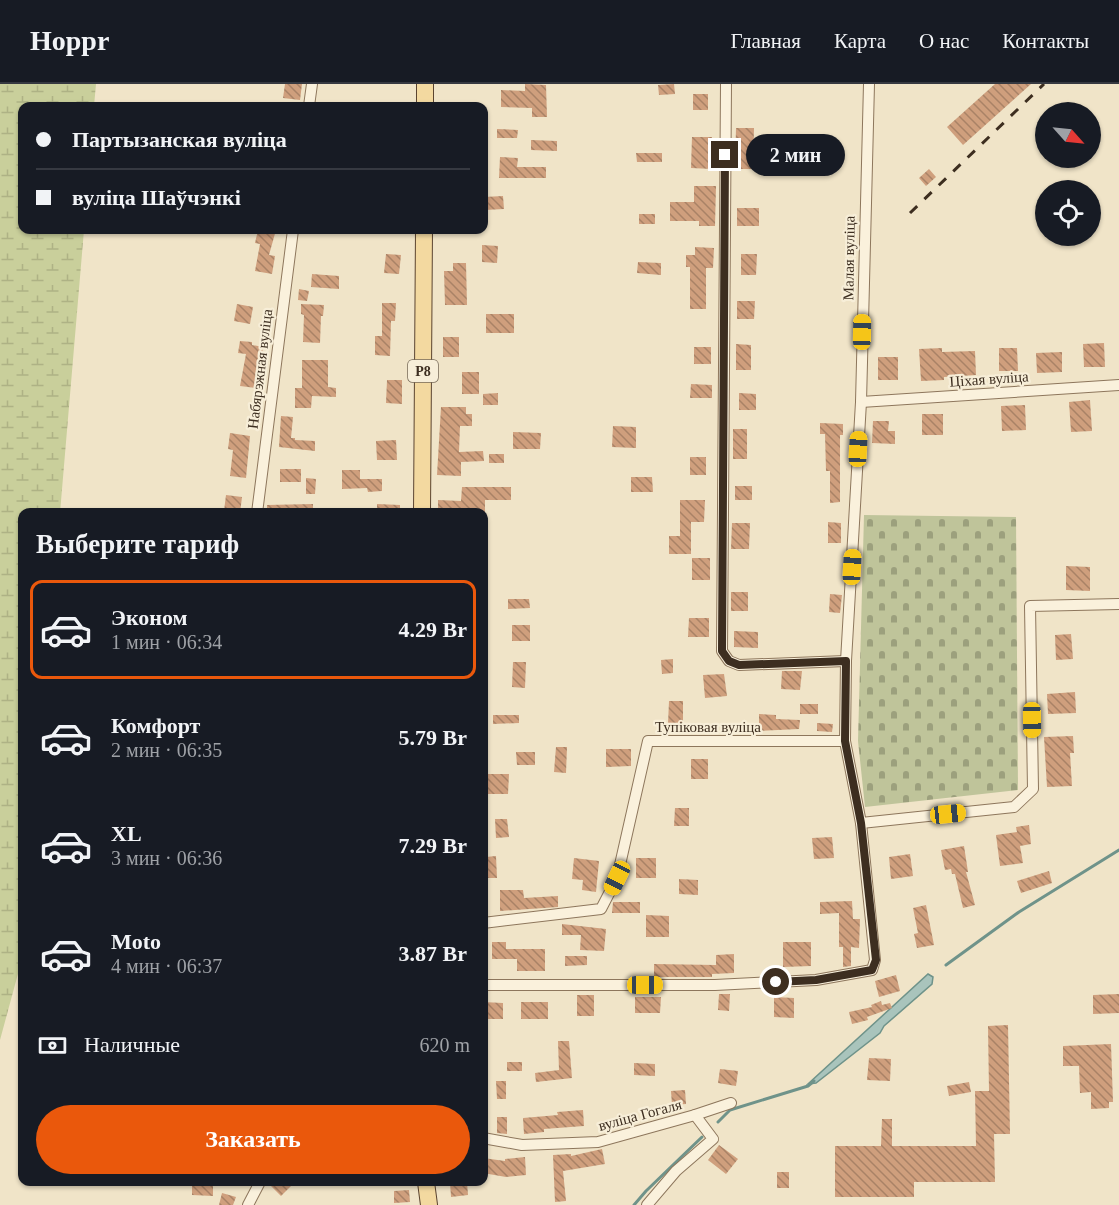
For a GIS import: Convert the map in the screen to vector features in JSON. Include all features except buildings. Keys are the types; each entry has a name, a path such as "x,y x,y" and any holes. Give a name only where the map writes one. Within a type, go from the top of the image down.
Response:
{"main road":[{"path":"425,84 425,102"},
{"name":"Р8","path":"423,508 424,234"},
{"path":"427,1186 429,1205"}],"street":[{"path":"310,102 312,84"},
{"path":"726,84 722,651 729,661 739,665 846,661"},
{"name":"Малая вуліца","path":"488,985 715,985 816,980 872,970 876,960 861,823 845,741 846,661 861,402 869,84"},
{"name":"Набярэжная вуліца","path":"258,508 292,234"},
{"name":"Ціхая вуліца","path":"861,402 1119,385"},
{"path":"861,823 1014,807 1033,789 1029,606 1119,604"},
{"name":"Тупіковая вуліца","path":"488,921 601,909 617,878 648,741 845,741"},
{"name":"вуліца Гогаля","path":"488,1139 522,1145 598,1142 731,1103"},
{"path":"647,1205 676,1171 713,1139 695,1115"},
{"path":"248,1205 258,1186"}],"green space":[{"path":"0,84 96,84 94,102 18,102 18,234 84,234 60,508 18,508 18,974 0,1040"},
{"path":"864,515 1016,517 1018,790 865,807 858,741"}],"water":[{"path":"928,974 933,977 932,984 884,1026 880,1033 816,1083 808,1084"}],"waterway":[{"path":"946,965 1019,912 1119,850"},
{"path":"718,1122 730,1110 808,1086 814,1081"},
{"path":"634,1205 702,1137"}],"railway":[{"path":"910,213 1044,84"}],"route":[{"path":"725,155 722,651 729,661 739,665 846,661 845,741 861,823 876,960 872,970 816,980 776,982"}]}
